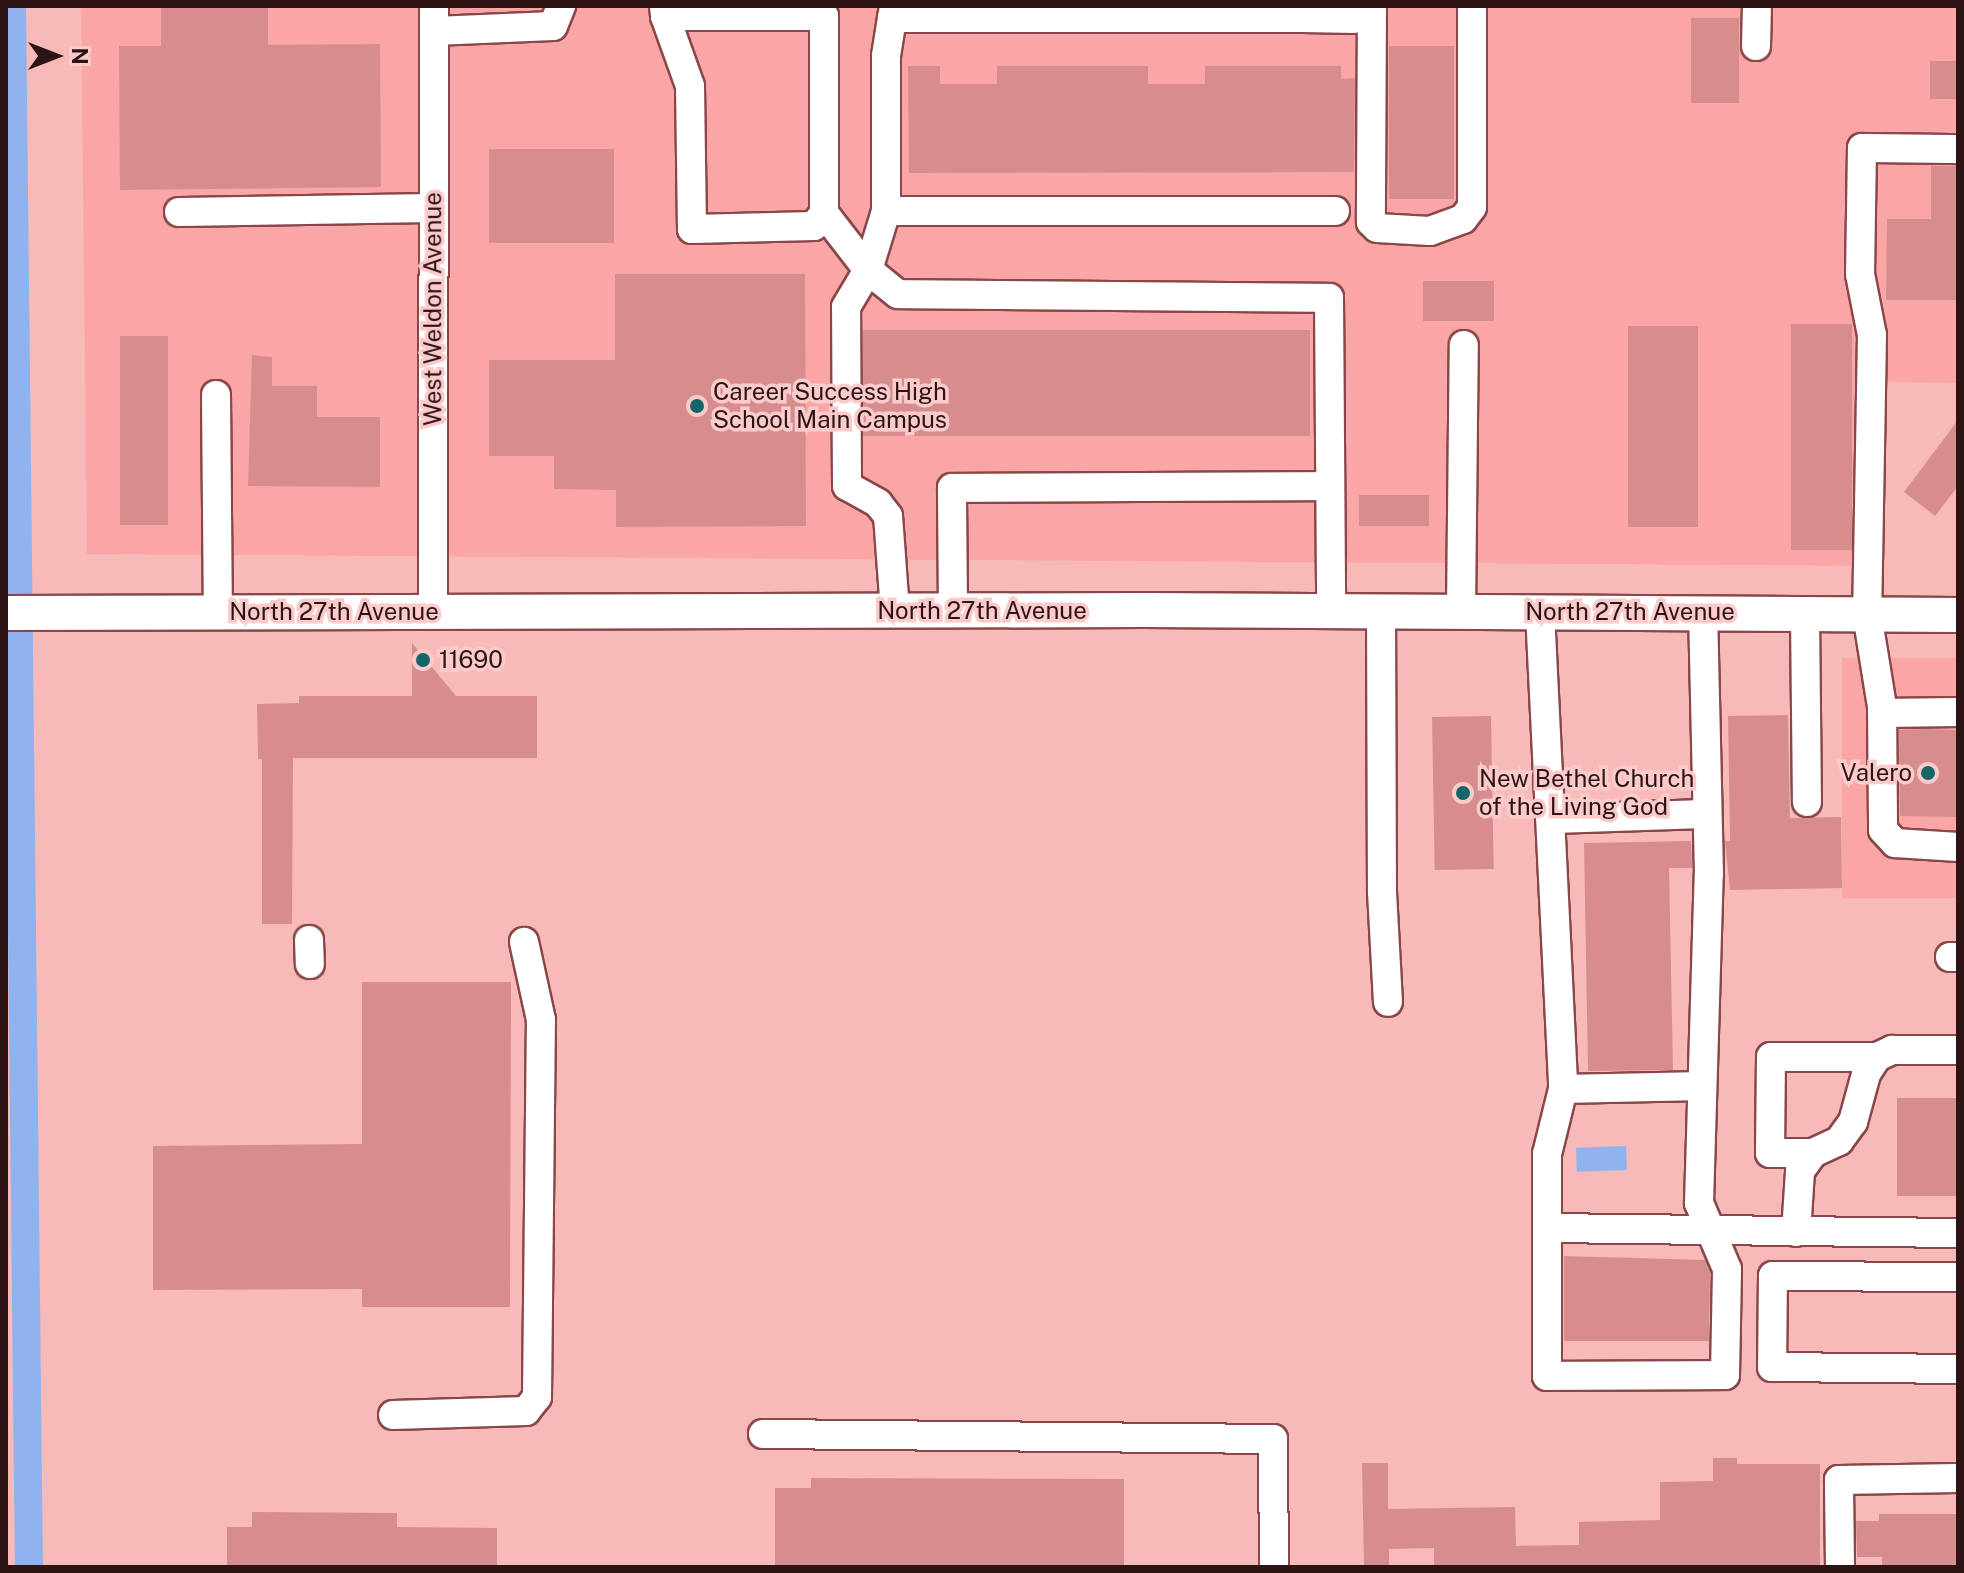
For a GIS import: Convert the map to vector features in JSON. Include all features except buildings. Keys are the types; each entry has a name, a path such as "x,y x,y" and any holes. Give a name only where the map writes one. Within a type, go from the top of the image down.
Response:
{"main road":[{"name":"North 27th Avenue","path":"6,613 1381,610 1958,615"}],"street":[{"path":"434,18 553,26 561,6"},
{"path":"895,611 888,516 878,503 847,486 846,307 868,270 886,211 886,56 893,12 1363,12 1371,222 1377,228 1430,231 1463,219 1472,207 1472,6"},
{"path":"1756,46 1757,6"},
{"path":"664,11 824,16 824,213 814,226 692,229 690,86 664,11"},
{"name":"West Weldon Avenue","path":"433,612 434,18"},
{"path":"1958,149 1862,148 1860,274 1872,335 1867,614 1882,713 1883,830 1895,843 1958,847"},
{"path":"179,212 433,208"},
{"path":"886,211 1335,211"},
{"path":"824,213 868,270 898,294 1329,298 1331,610"},
{"path":"1461,611 1464,345"},
{"path":"216,395 218,612"},
{"path":"953,610 952,488 1330,486"},
{"path":"1381,610 1383,941 1388,1002"},
{"path":"1540,612 1553,819 1563,1089 1547,1154 1547,1376 1725,1375 1727,1269 1699,1203 1709,874 1705,814 1703,613"},
{"path":"1805,614 1807,802"},
{"path":"1882,713 1958,712"},
{"path":"1553,819 1705,814"},
{"path":"393,1415 526,1411 537,1397 541,1020 524,942"},
{"path":"1877,1057 1866,1074 1853,1122 1839,1141 1813,1153 1770,1153 1771,1057 1877,1057 1892,1050 1958,1050"},
{"path":"1563,1089 1702,1086"},
{"path":"1796,1232 1800,1171 1813,1153"},
{"path":"1547,1228 1958,1233"},
{"path":"1958,1277 1773,1276 1772,1367 1958,1369"},
{"path":"763,1434 1273,1439 1274,1567"},
{"path":"1840,1567 1839,1480 1958,1478"}],"shaded area":[{"path":"81,6 1958,6 1958,383 1887,382 1884,566 87,554"},
{"path":"1842,658 1958,658 1958,898 1842,898"}],"water":[{"path":"1626,1146 1627,1170 1577,1172 1576,1148"}],"waterway":[{"path":"12,6 29,1567"}],"place":[{"name":"Career Success High School Main Campus","path":"697,406"},
{"name":"11690","path":"423,660"},
{"name":"Valero","path":"1928,773"},
{"name":"New Bethel Church of the Living God","path":"1463,793"}]}
